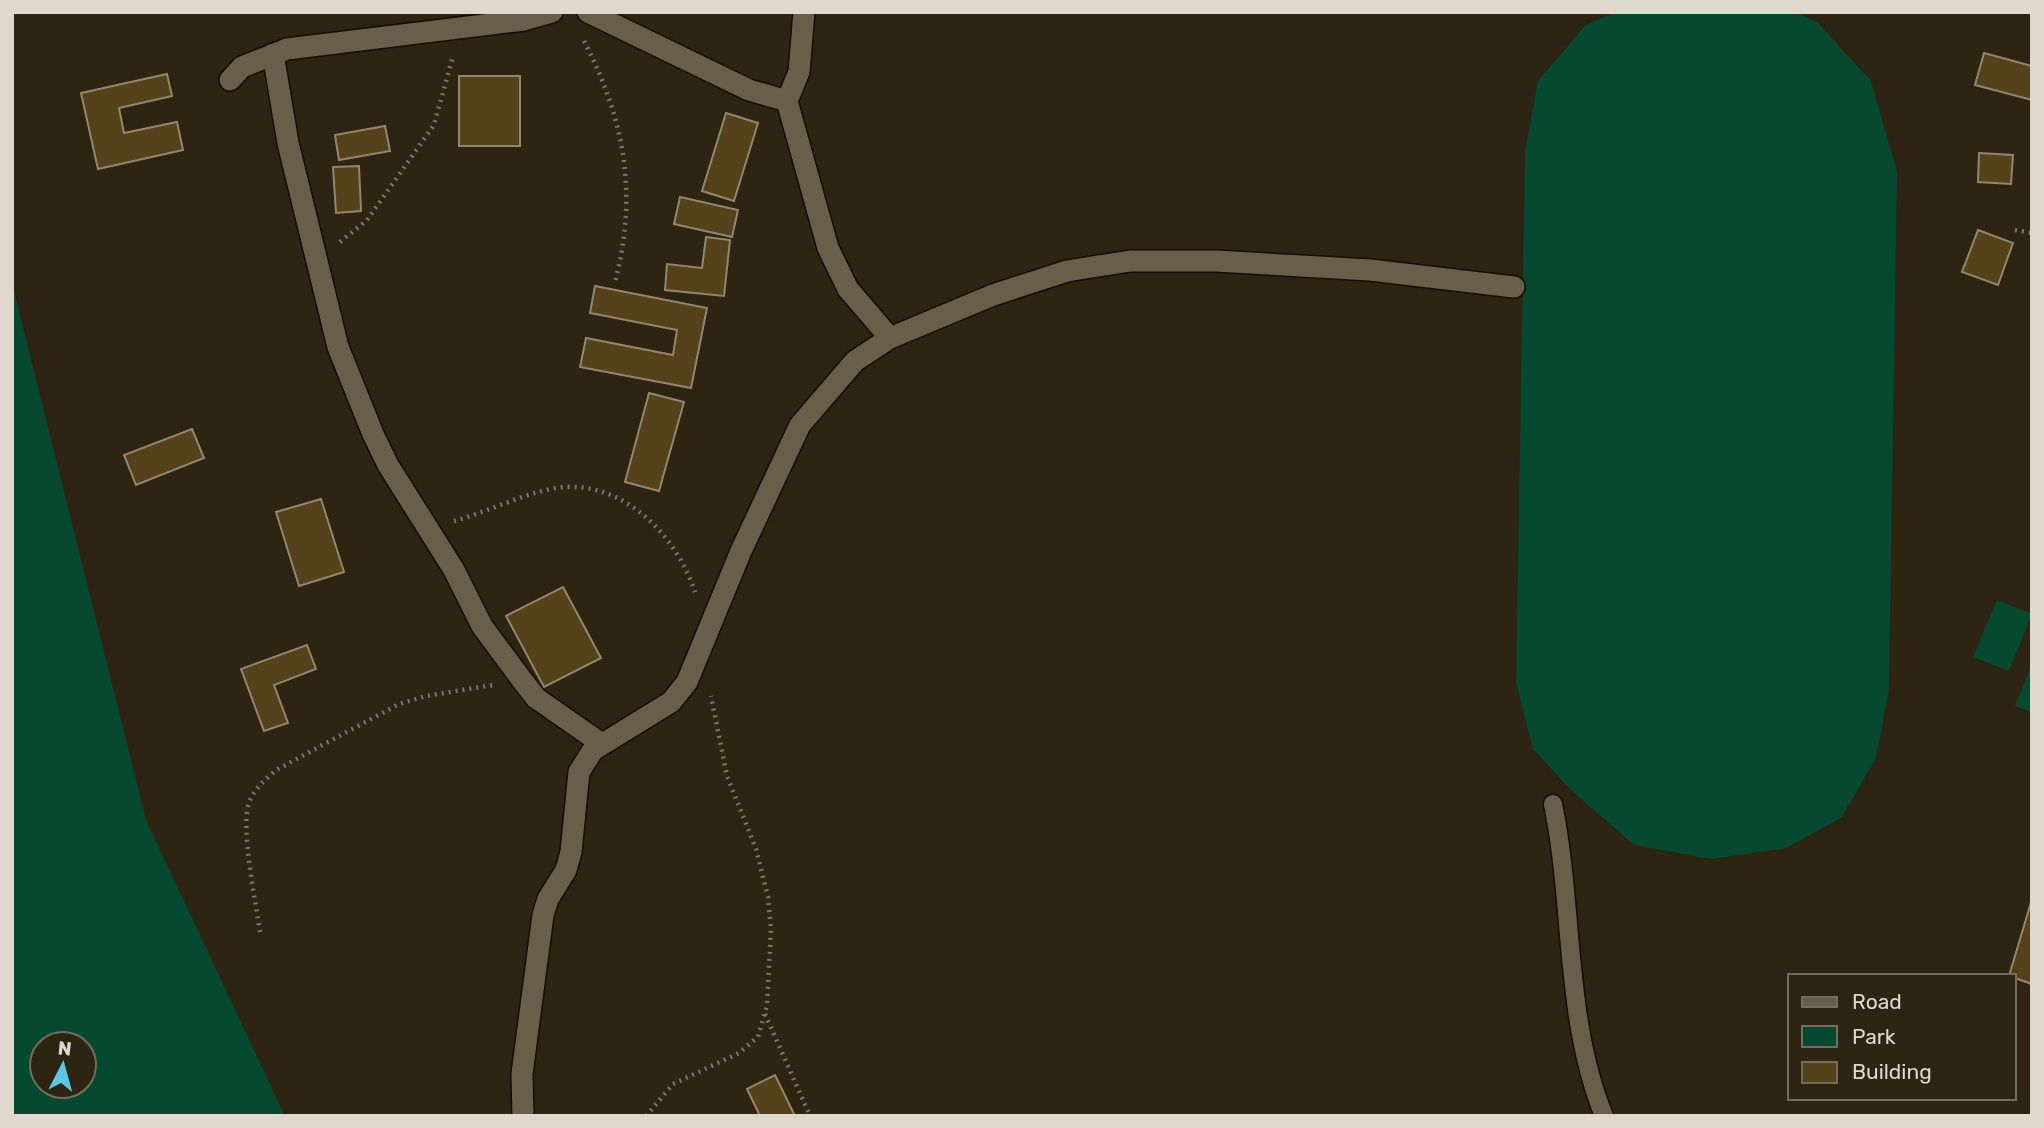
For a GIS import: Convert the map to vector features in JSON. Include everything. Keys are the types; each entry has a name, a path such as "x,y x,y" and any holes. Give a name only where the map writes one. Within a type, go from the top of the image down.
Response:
{"street":[{"path":"230,80 242,67 273,54 309,45 524,20 552,12"},
{"path":"588,12 750,90 787,101"},
{"path":"804,12 799,72 787,101 828,248 848,289 890,338"},
{"path":"273,54 288,144 338,347 351,386 388,465 429,527 482,626 522,680 536,698 601,744"},
{"path":"523,1116 522,1074 543,915 548,899 566,870 571,852 579,772 584,760 601,744 671,702 687,682 741,551 800,425 855,360 890,338 993,295 1068,271 1130,261 1216,261 1370,270 1514,287"}],"lane":[{"path":"1553,804 1564,856 1570,940 1583,1045 1590,1082 1604,1116"}],"path":[{"path":"317,258 367,220 433,125 450,72 459,27"},
{"path":"581,36 600,71 618,117 626,160 626,207 615,282"},
{"path":"2015,229 2032,233"},
{"path":"429,527 557,488 590,489 621,497 652,522 677,553 692,583 727,776 756,849 768,897 770,981 758,1037 738,1053 673,1084 646,1116"},
{"path":"260,932 247,834 248,805 259,785 275,770 399,704 447,691 522,680"},
{"path":"765,1013 810,1116"}],"green space":[{"path":"1616,12 1795,12 1817,22 1871,81 1897,171 1889,689 1876,758 1841,818 1786,848 1711,859 1634,845 1571,790 1533,749 1516,683 1525,152 1538,81 1586,25"},
{"path":"12,283 146,820 285,1116 12,1116"},
{"path":"1997,600 2032,614 2009,671 1973,657"},
{"path":"2032,664 2032,712 2015,706"}],"building":[{"path":"1984,53 2032,66 2032,100 1975,85"},
{"path":"167,74 172,96 119,108 124,133 177,122 183,150 98,169 81,93"},
{"path":"459,76 520,76 520,146 459,146"},
{"path":"726,113 758,123 734,201 702,191"},
{"path":"385,126 390,151 339,160 335,135"},
{"path":"1979,153 2013,155 2011,184 1978,182"},
{"path":"359,166 361,211 336,213 333,167"},
{"path":"680,197 738,210 732,237 674,224"},
{"path":"1978,230 2013,243 1998,285 1962,272"},
{"path":"706,237 730,240 724,296 665,290 667,264 702,268"},
{"path":"595,286 707,308 691,388 580,367 586,338 673,355 677,330 590,313"},
{"path":"649,393 684,402 659,491 625,482"},
{"path":"192,429 204,458 136,485 124,455"},
{"path":"321,499 344,572 299,586 276,512"},
{"path":"563,587 601,658 544,687 506,616"},
{"path":"307,645 316,669 274,685 288,723 264,731 241,669"},
{"path":"2032,899 2032,984 2016,978 2016,974 2010,974"},
{"path":"775,1075 795,1116 760,1116 747,1089"}]}
